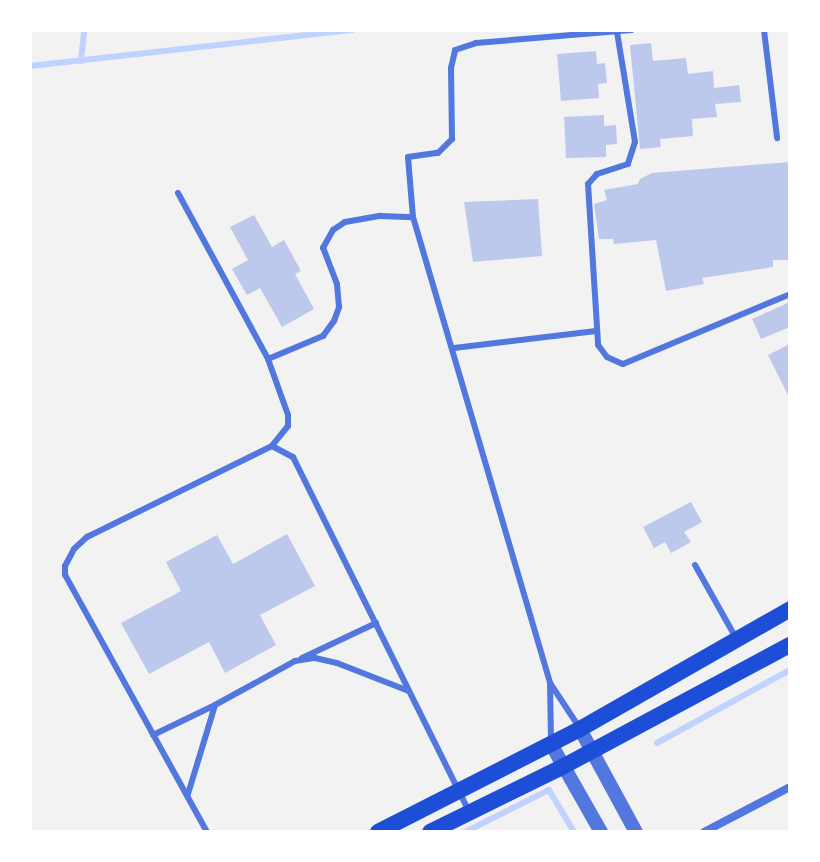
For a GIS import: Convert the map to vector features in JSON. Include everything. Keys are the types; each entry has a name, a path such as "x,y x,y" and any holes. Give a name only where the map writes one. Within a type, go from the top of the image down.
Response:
{"main road":[{"path":"378,832 580,729 790,609"},
{"path":"430,832 591,752 790,645"}],"street":[{"path":"580,729 636,832"},
{"path":"551,744 601,832"},
{"path":"704,832 790,787"}],"lane":[{"path":"551,744 550,683 413,217 408,157 438,153 452,139 451,68 455,50 476,43 631,30"},
{"path":"764,30 777,138"},
{"path":"617,32 635,142 628,164 597,174 588,184 598,345 607,357 623,364 790,294"},
{"path":"178,193 268,359 288,415 288,426 272,446 87,537 68,558 65,575 207,832"},
{"path":"268,359 323,336 334,321 339,307 337,284 323,248 333,230 345,222 368,218 413,217"},
{"path":"454,348 596,331"},
{"path":"272,446 293,457 469,812"},
{"path":"695,565 736,638"},
{"path":"153,735 376,623"},
{"path":"295,661 315,658 337,663 409,691"},
{"path":"550,683 580,729"},
{"path":"187,796 215,705"}],"building":[{"path":"651,43 653,61 686,58 688,74 713,71 714,88 739,85 741,102 715,104 717,117 692,119 693,136 660,139 661,147 640,149 630,45"},
{"path":"596,51 597,64 605,63 607,83 598,84 599,98 561,101 557,54"},
{"path":"604,115 604,126 616,125 617,144 606,145 606,157 566,158 564,117"},
{"path":"790,162 790,260 773,260 773,267 702,278 704,284 666,291 656,240 614,244 613,239 599,239 594,204 607,200 604,190 638,184 640,179 652,173"},
{"path":"538,199 542,256 473,262 464,202"},
{"path":"254,215 272,247 284,240 301,271 295,274 314,309 282,327 260,288 247,295 232,269 248,260 230,227"},
{"path":"790,302 790,327 761,339 752,319"},
{"path":"790,344 790,399 768,355"},
{"path":"691,502 702,522 684,532 691,542 671,553 665,542 654,548 643,527"},
{"path":"287,534 315,586 260,615 276,645 225,673 209,642 149,674 121,623 181,591 166,562 217,535 233,564"}],"waterway":[{"path":"81,61 84,30"},
{"path":"30,66 353,30"},
{"path":"657,743 790,670"},
{"path":"465,832 549,790 574,832"}]}
